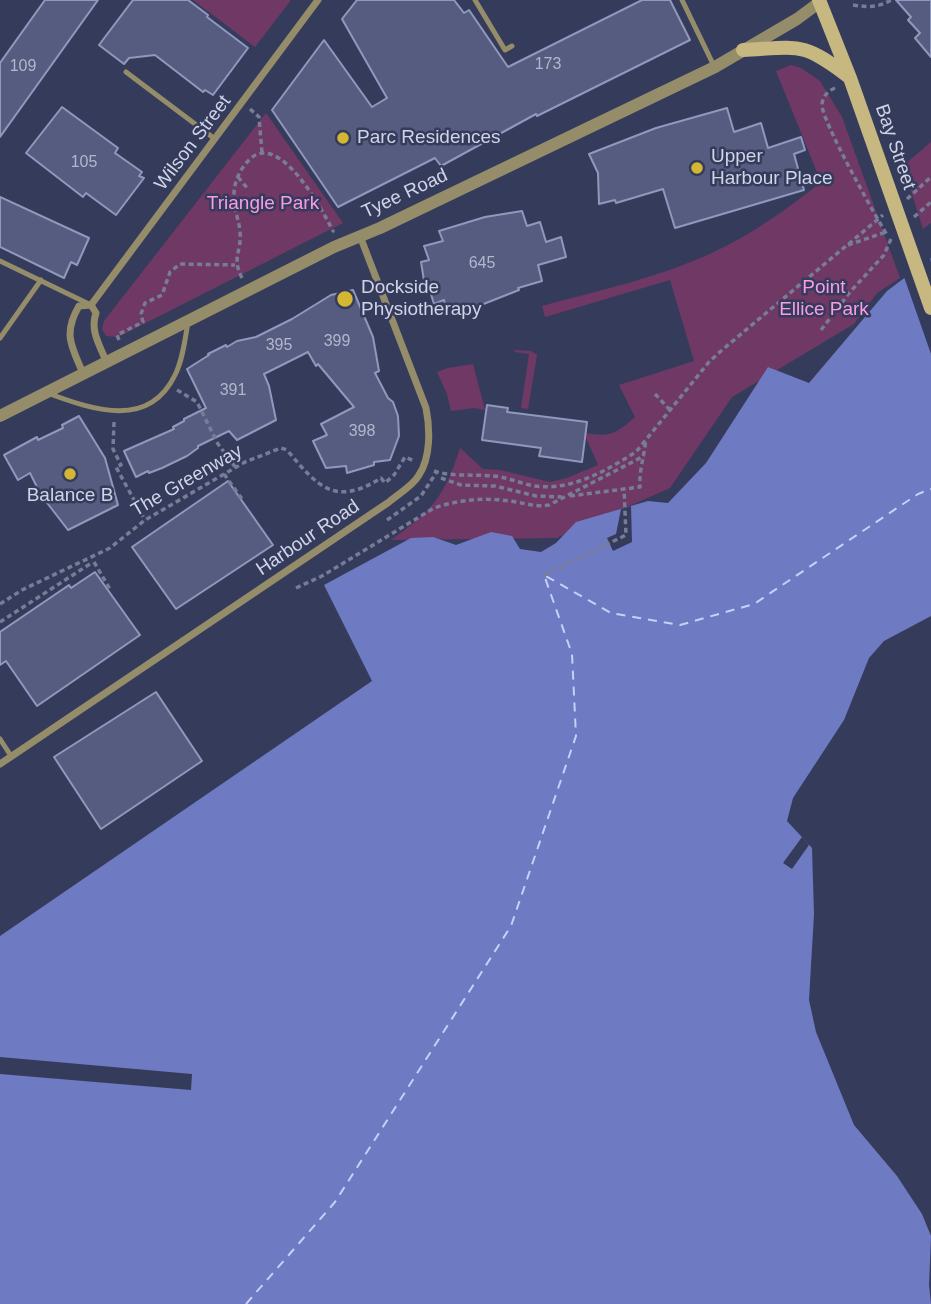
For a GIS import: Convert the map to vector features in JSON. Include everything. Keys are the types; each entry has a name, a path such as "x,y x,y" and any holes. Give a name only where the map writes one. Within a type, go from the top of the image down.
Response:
{"main road":[{"name":"Bay Street","path":"820,1 931,307"},
{"path":"743,50 789,46 805,48 820,55 850,78"}],"street":[{"name":"Wilson Street","path":"83,373 71,346 68,330 79,306 91,305 318,0"},
{"name":"Tyee Road","path":"0,416 334,247 715,67 797,19 820,1"},
{"name":"Harbour Road","path":"0,764 378,510 418,477 424,466 429,438 426,408 360,236"},
{"path":"91,305 96,313 93,324 95,334 106,361"}],"lane":[{"path":"475,0 505,50 512,46"},
{"path":"681,0 715,67"},
{"path":"482,12 490,8"},
{"path":"126,72 215,139"},
{"path":"0,261 91,305"},
{"path":"0,338 41,280"},
{"path":"44,392 80,405 115,412 147,405 169,385 179,365 188,320"},
{"path":"0,739 11,756"}],"path":[{"path":"853,5 873,7 891,0"},
{"path":"835,88 826,94 821,105 822,111 834,140 890,239"},
{"path":"243,102 259,117 262,153"},
{"path":"248,290 235,265 240,234 234,193 238,177 253,157 262,153 273,156 297,174 318,202 333,231 325,236 334,247"},
{"path":"238,177 248,189"},
{"path":"909,222 931,202"},
{"path":"821,330 850,292 884,255 890,239 900,231"},
{"path":"442,475 506,477 531,485 565,485 576,484 624,459 636,452 709,362 722,350 846,246 886,232"},
{"path":"124,352 117,335 143,322 142,309 145,303 162,295 170,272 175,267 187,263 235,265"},
{"path":"169,385 197,402 218,444 235,465"},
{"path":"655,394 670,410"},
{"path":"115,412 113,449 121,465 116,467 145,520"},
{"path":"436,472 461,485 495,486 536,496 566,497 640,487 639,475 646,440"},
{"name":"The Greenway","path":"0,604 22,590 92,560 145,520 235,465 265,453 281,448 287,450 326,489 338,493 352,492 381,478 385,483 394,475 405,457 407,458"},
{"path":"296,588 322,576 434,508 452,502 496,500 534,507 549,505 644,456"},
{"path":"224,474 242,499"},
{"path":"565,485 566,497"},
{"path":"544,575 626,536 624,489"},
{"path":"0,622 92,560 111,591"}],"green space":[{"path":"193,0 291,0 255,47"},
{"name":"Point Ellice Park","path":"791,65 801,68 820,81 842,117 900,278 877,293 854,324 732,397 670,488 557,538 391,540 417,520 435,501 449,479 460,448 483,469 500,470 550,482 567,478 598,465 584,433 612,433 635,417 619,385 694,361 670,280 545,317 542,306 631,282 697,260 758,227 821,182 776,71"},
{"name":"Triangle Park","path":"266,113 343,223 118,337 106,336 102,329 104,321"},
{"path":"931,142 931,223 923,229 903,166"},
{"path":"514,350 531,351 537,355 528,409 521,408 529,354"},
{"path":"473,364 485,410 474,408 451,411 437,372"}],"water":[{"path":"931,258 931,616 884,641 869,658 844,720 793,798 787,821 812,848 814,914 809,1000 816,1032 854,1125 897,1176 922,1214 931,1236 931,1304 0,1304 0,936 372,681 324,585 411,538 433,537 456,545 491,532 512,536 520,549 541,552 556,543 576,522 648,501 668,503 706,463 768,367 809,383 887,291"}],"pier":[{"path":"929,255 931,262 931,354 903,274"},
{"path":"631,506 632,542 613,551 607,538 616,534 621,509"},
{"path":"802,837 809,845 792,869 783,863"},
{"path":"0,1057 192,1074 191,1090 0,1074"}],"building":[{"path":"45,0 98,0 0,137 0,63"},
{"path":"133,0 188,0 248,48 213,95 205,90 203,92 155,55 129,58 124,64 99,45"},
{"path":"357,0 454,0 464,13 469,10 508,67 642,0 670,0 690,40 537,116 536,114 441,166 435,158 338,207 272,110 324,40 372,107 387,98 342,19"},
{"path":"896,0 931,0 931,57 915,38 920,33 908,20 911,17"},
{"path":"62,107 118,148 115,153 142,172 139,176 144,178 116,215 86,193 83,197 26,153"},
{"name":"Upper Harbour Place","path":"727,108 734,132 761,123 768,148 801,137 805,150 794,154 804,190 675,228 663,189 616,203 615,200 599,204 598,173 589,154 656,128"},
{"path":"0,197 89,238 77,265 71,262 64,278 0,247"},
{"path":"522,211 527,226 540,222 546,242 561,237 566,257 538,265 542,281 518,288 519,290 481,305 448,315 444,300 434,304 430,291 426,293 421,262 429,260 424,246 443,241 439,231 485,217"},
{"path":"353,290 373,337 379,371 375,373 388,398 393,402 398,416 399,436 390,460 374,462 374,465 347,473 346,466 326,468 313,441 327,435 321,424 354,407 318,364 316,366 308,352 264,374 276,420 237,440 229,431 198,446 187,456 136,477 124,451 174,429 173,427 184,419 206,408 187,369 208,354 237,341 256,337 331,295"},
{"path":"487,405 508,408 507,412 587,422 582,462 539,456 541,448 482,440"},
{"name":"Balance B","path":"79,416 105,458 118,505 68,530 41,495 30,473 18,480 4,455 37,437 38,440 63,428 62,425"},
{"path":"228,481 273,545 176,609 132,547"},
{"path":"95,572 140,635 37,706 6,661 0,665 0,632 69,585 71,588"},
{"path":"156,692 202,761 101,829 54,757"}],"ferry route":[{"path":"246,1304 335,1202 511,926 576,736 572,654 544,575 611,613 680,625 754,604 918,494 931,489"}],"place":[{"name":"Parc Residences","path":"343,138"},
{"name":"Upper Harbour Place","path":"697,168"},
{"name":"Dockside Physiotherapy","path":"345,299"},
{"name":"Balance B","path":"70,474"}]}
